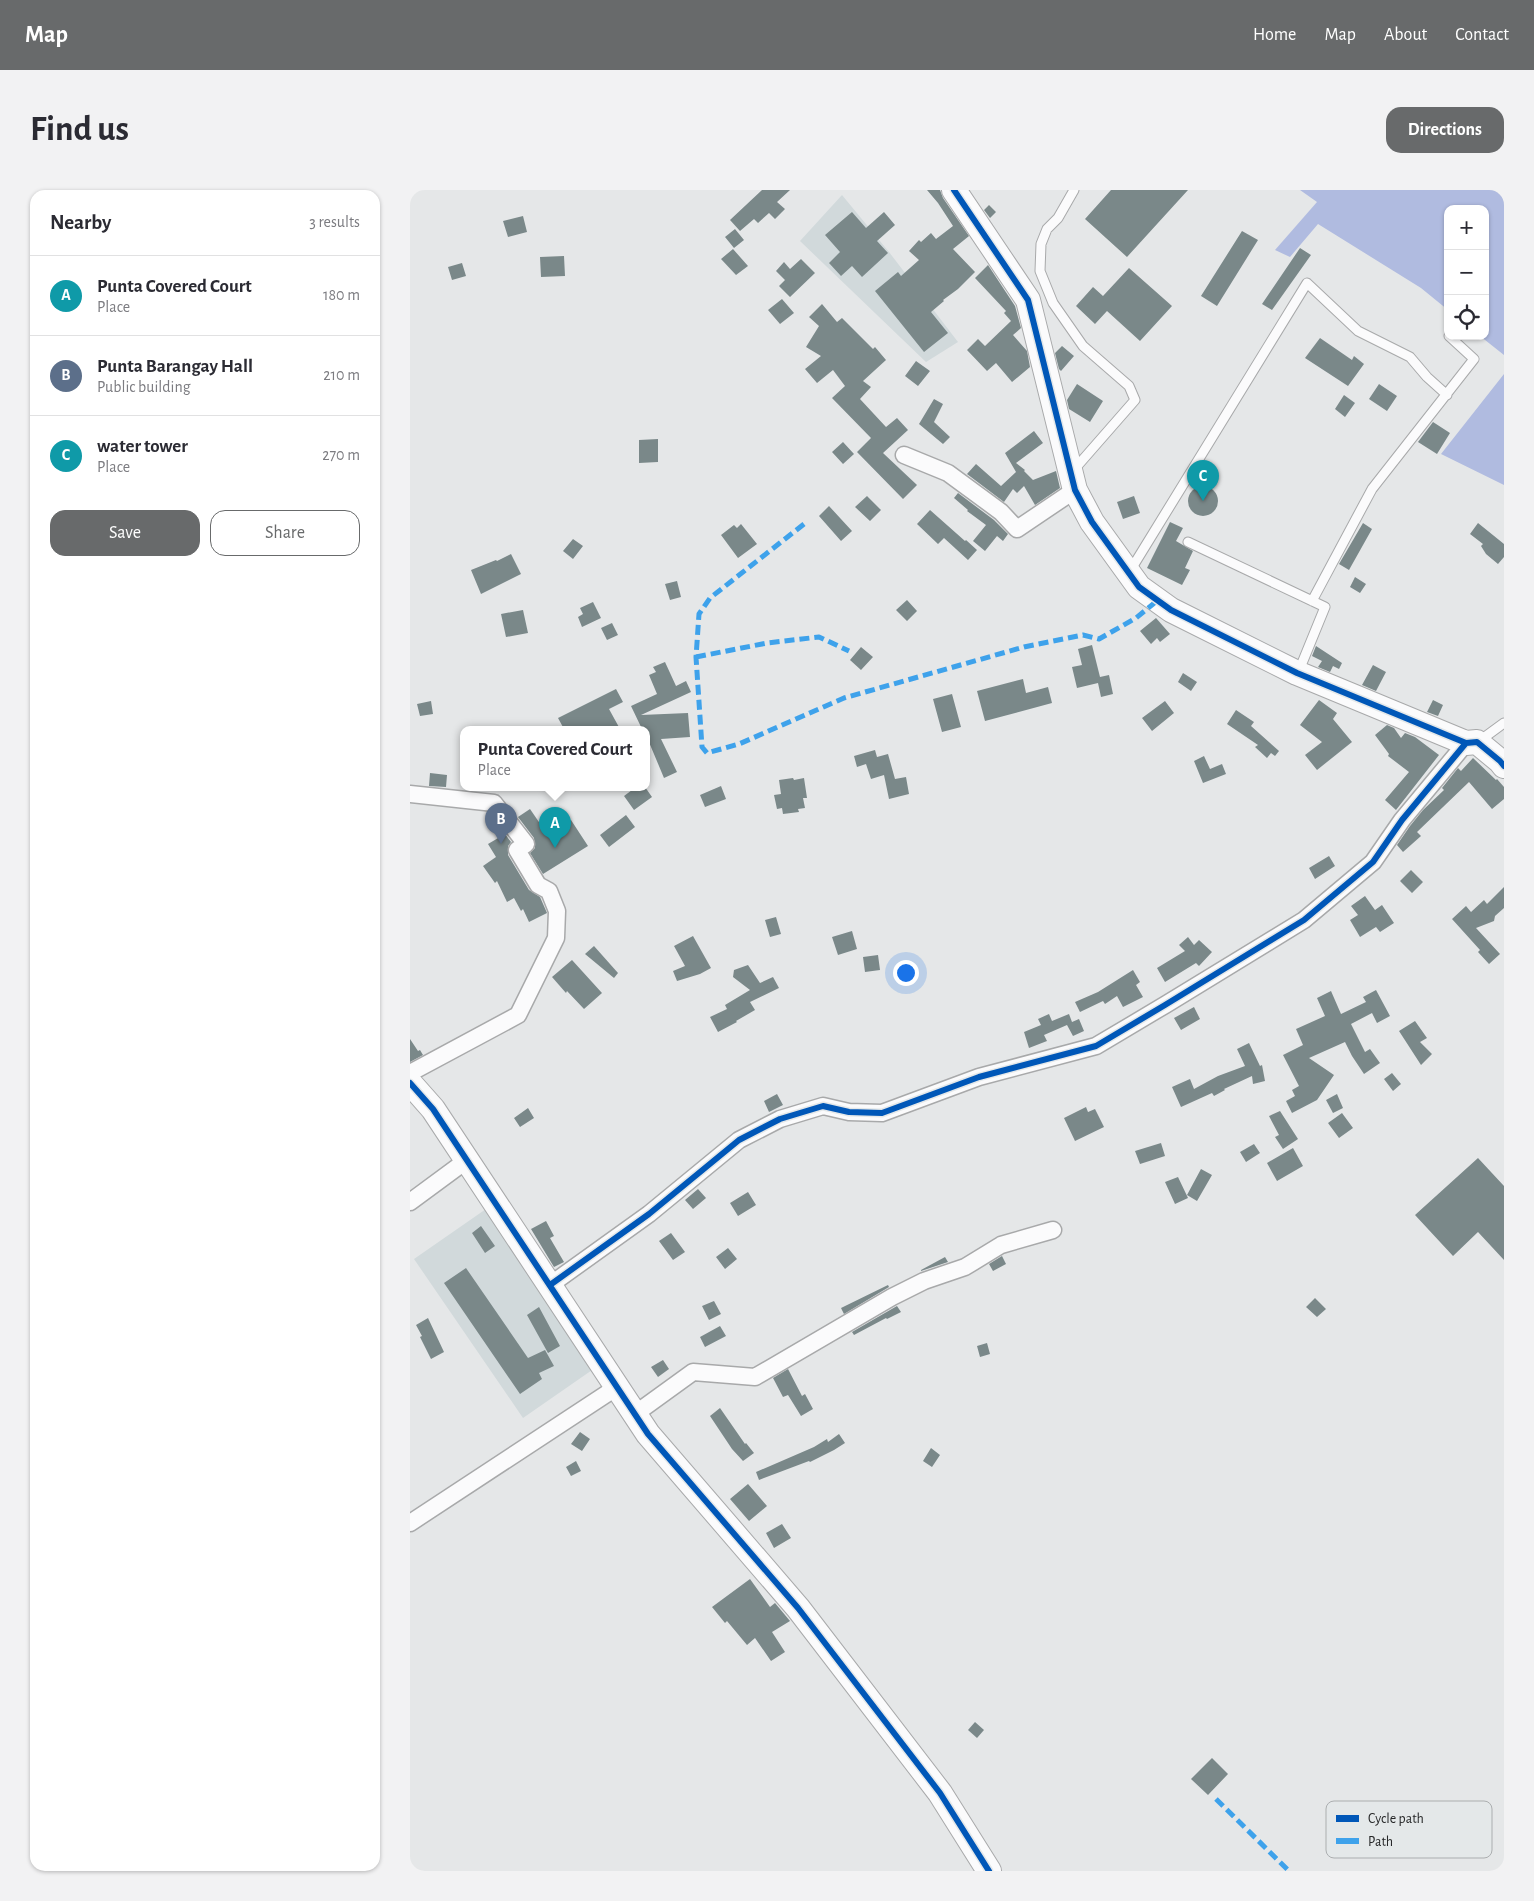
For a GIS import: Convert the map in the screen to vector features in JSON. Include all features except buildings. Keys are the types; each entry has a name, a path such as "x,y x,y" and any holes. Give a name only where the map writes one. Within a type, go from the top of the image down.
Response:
{"street":[{"path":"954,190 1028,300 1073,482 1092,522 1139,586 1172,610 1298,673 1472,742 1500,761 1504,766"},
{"path":"904,455 948,474 1001,512 1017,529 1073,482"},
{"path":"550,1286 649,1214 714,1159 740,1140 780,1119 823,1106 849,1112 882,1113 978,1077 1096,1046 1165,1006 1304,920 1373,862 1402,820 1472,742"},
{"path":"410,794 494,803 526,844 517,850 538,885 549,891 557,911 556,938 518,1015 410,1073"},
{"path":"410,1084 433,1109 648,1434 798,1608 940,1793 989,1871"},
{"path":"410,1202 467,1160"},
{"path":"635,1414 693,1372 755,1376 924,1280 965,1267 1000,1245 1053,1230"},
{"path":"410,1522 617,1387"}],"lane":[{"path":"1073,482 1135,400 1129,386 1083,346 1053,303 1040,271 1041,244 1047,229 1058,218 1074,190"},
{"path":"1129,573 1307,283 1358,331 1410,357 1427,377 1447,395"},
{"path":"1312,600 1372,490 1474,359 1453,340"},
{"path":"1188,542 1325,607 1298,673"},
{"path":"1472,742 1504,723"}],"shaded area":[{"path":"842,195 889,252 958,342 926,362 800,241"},
{"path":"486,1209 595,1368 523,1418 414,1259"}],"water":[{"path":"1300,190 1504,190 1504,355 1485,340 1489,340 1489,205 1444,205 1444,307 1421,288 1318,224 1290,257 1275,250 1317,202"},
{"path":"1504,374 1504,485 1441,454"}],"marked path":[{"path":"804,524 710,598 699,614 696,657 702,747 707,753 739,744 844,698 1024,647 1083,635 1099,639 1136,618 1158,600"},
{"path":"696,657 767,643 819,637 849,651"},
{"path":"1216,1799 1289,1871"}],"cycle path":[{"path":"954,190 1028,300 1075,490 1092,522 1139,587 1171,610 1297,673 1466,743 1477,742 1504,766"},
{"path":"550,1285 649,1214 739,1140 780,1119 823,1106 849,1112 882,1113 979,1077 1096,1046 1304,920 1373,862 1402,820 1466,743"},
{"path":"410,1083 433,1109 648,1434 798,1608 940,1793 989,1871"}],"place":[{"name":"water tower","path":"1203,501"},
{"name":"Punta Barangay Hall","path":"501,844"},
{"name":"Punta Covered Court","path":"555,848"}]}
